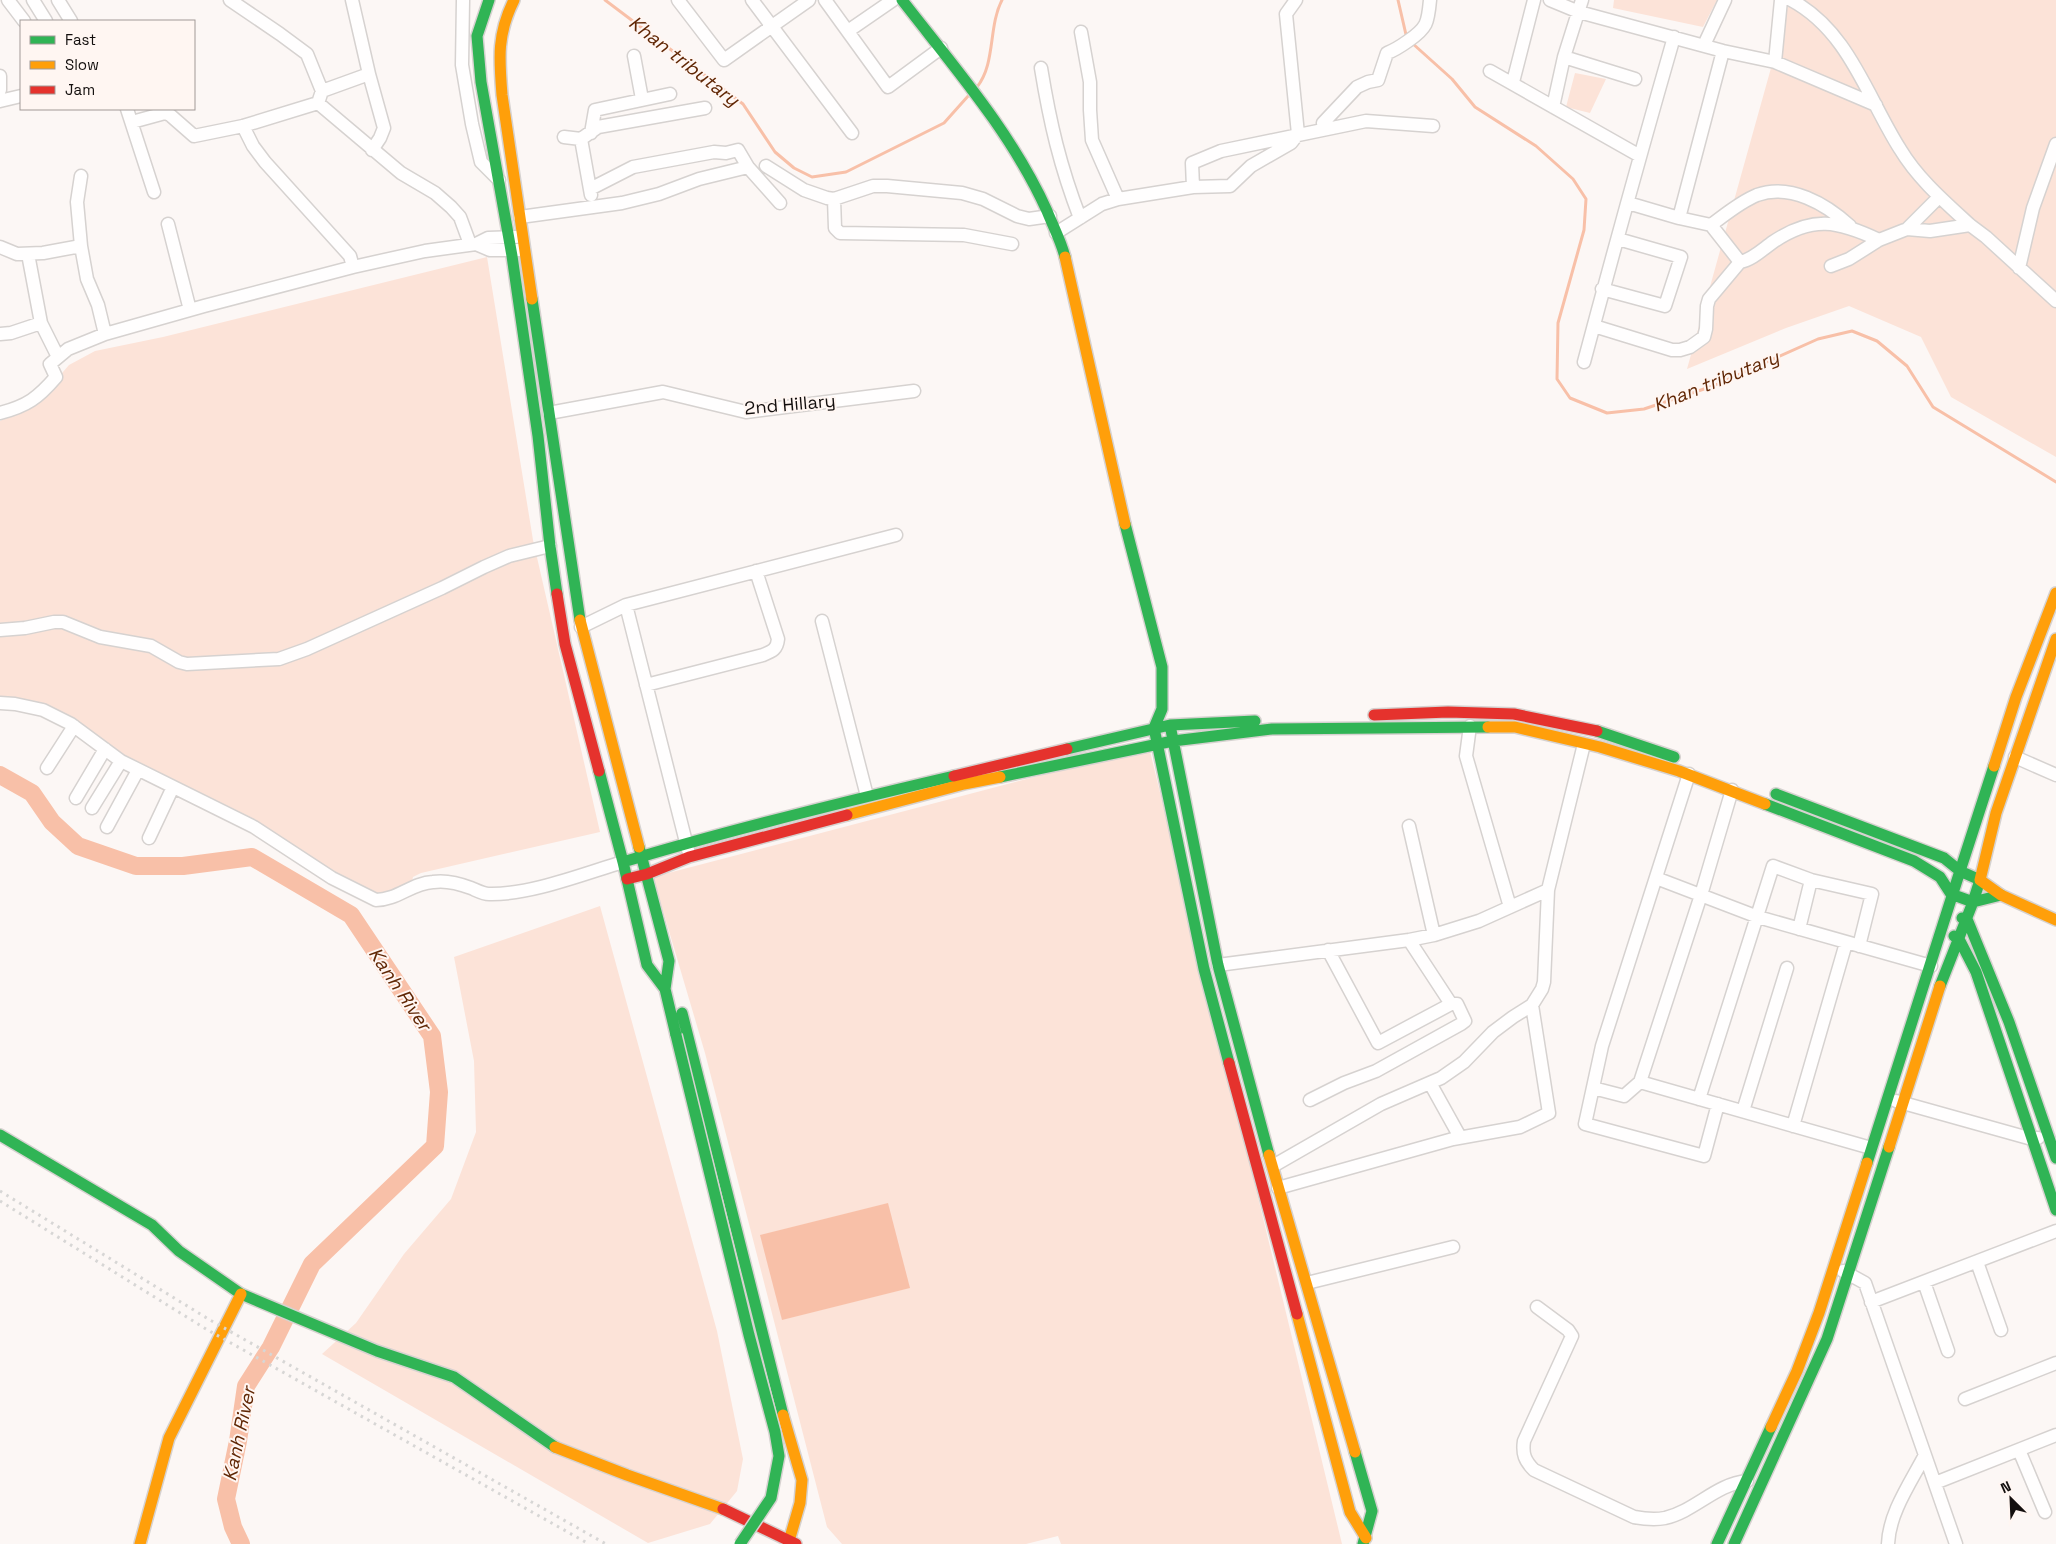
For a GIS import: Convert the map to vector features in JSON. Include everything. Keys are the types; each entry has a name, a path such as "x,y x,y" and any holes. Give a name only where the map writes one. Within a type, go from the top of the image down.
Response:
{"street":[{"path":"8,0 23,20"},
{"path":"33,0 45,20"},
{"path":"58,0 70,20"},
{"path":"230,0 307,54 320,97 372,150 401,173 435,193 451,207 460,217 473,244 490,250 525,251"},
{"path":"352,0 384,128 372,150"},
{"path":"463,0 462,65 472,124 481,162 499,180"},
{"path":"489,0 478,36 481,82 511,250 538,436 550,546 565,644 623,862 647,965 664,989 749,1335 775,1432 779,1456 771,1498 740,1544"},
{"path":"0,1135 152,1224 179,1251 241,1294 377,1351 454,1377 552,1446 627,1475 733,1512 792,1542 800,1503 802,1480 778,1398 647,874 582,627 502,95 498,47 503,20 514,0"},
{"path":"678,0 724,60 809,0"},
{"path":"752,0 852,132"},
{"path":"825,0 888,87 942,48"},
{"path":"848,31 894,0"},
{"path":"902,0 942,48 1030,176 1050,216 1063,250 1118,498 1162,666 1162,708 1154,728 1204,969 1350,1512 1364,1541"},
{"path":"1056,233 1102,204 1118,198 1193,187 1230,186 1251,166 1291,143 1298,134 1286,14 1296,0"},
{"path":"1324,128 1324,123 1357,87 1378,80 1387,53 1395,50 1422,31 1429,18 1430,0"},
{"path":"1513,82 1534,0"},
{"path":"1550,0 1581,6 1723,52 1775,62 1876,105"},
{"path":"1704,45 1725,0"},
{"path":"1775,62 1781,0"},
{"path":"1791,0 1810,12 1839,42 1853,62 1910,165 1939,197 2056,301"},
{"path":"1553,107 1564,57 1581,6"},
{"path":"1080,32 1090,82 1092,140 1118,198"},
{"path":"1584,362 1602,289 1618,239 1674,37"},
{"path":"1679,218 1723,52"},
{"path":"634,56 642,99"},
{"path":"1564,57 1635,79"},
{"path":"1041,68 1063,173 1080,218"},
{"path":"1490,71 1513,82 1640,156"},
{"path":"132,122 165,113 170,114 194,136 243,126 320,97 369,74"},
{"path":"0,76 0,90"},
{"path":"593,206 586,136 595,110 670,94"},
{"path":"0,101 20,96"},
{"path":"564,138 586,136 598,127 705,108"},
{"path":"127,110 154,192"},
{"path":"1193,187 1192,163 1221,150 1366,121 1433,126"},
{"path":"243,126 253,146 265,162 350,256 353,267"},
{"path":"2019,268 2033,208 2056,144"},
{"path":"590,189 633,167 714,152 726,153 738,150 748,167 780,204"},
{"path":"766,166 804,190 819,197 834,199 873,186 887,186 962,194 1029,219 1050,216"},
{"path":"520,217 622,203 659,194 699,179 748,167"},
{"path":"81,176 77,202 77,218 86,279 98,305 105,334"},
{"path":"1711,224 1744,202 1759,195 1774,192 1810,199 1826,206 1852,227 1879,240"},
{"path":"1831,266 1849,259 1879,240 1907,229 1939,197"},
{"path":"834,199 834,228 840,233 964,235 1012,244"},
{"path":"1628,203 1679,218 1711,224 1740,262"},
{"path":"168,224 190,310"},
{"path":"1594,326 1672,350 1690,347 1704,337 1709,299 1740,262 1751,258 1787,233 1803,226 1836,224 1852,227"},
{"path":"1907,229 1930,231 1970,225"},
{"path":"0,413 22,407 42,395 56,377 50,364 68,349 105,334 353,267 425,251 473,244 488,238 523,237"},
{"path":"1602,289 1665,306 1681,257 1618,239"},
{"path":"0,247 17,254 28,254 81,246"},
{"path":"28,254 41,323 58,357"},
{"path":"0,334 10,333 41,323"},
{"name":"2nd Hillary","path":"549,413 663,392 746,412 914,391"},
{"path":"582,627 626,605 896,535"},
{"path":"0,630 63,622 100,637 151,646 179,662 187,664 279,659 307,649 509,556 550,546"},
{"path":"646,685 763,655 777,647 778,639 756,571"},
{"path":"1717,1544 1797,1371 1819,1313 1931,966 1948,912 1951,894 2016,697 2056,593"},
{"path":"626,605 689,857"},
{"path":"822,621 867,796"},
{"path":"1734,1544 1827,1339 1946,967 1973,902 1996,813 2056,639"},
{"path":"0,703 43,710 74,726 121,761 254,827 332,878 376,900 384,900 403,893 417,884 432,882 450,881 486,894 518,892 686,843 867,796 1170,724 1448,712 1514,714 1598,731 1701,767"},
{"path":"1162,708 1170,724 1218,965 1278,1188 1372,1511 1364,1541"},
{"path":"1549,735 1551,721"},
{"path":"47,768 74,726"},
{"path":"627,879 647,874 689,857 964,784 1173,742 1272,729 1470,726 1515,727 1584,744 1689,774 1914,861 1940,876 1951,894 1973,902 2001,896"},
{"path":"1470,726 1466,756 1510,907"},
{"path":"1273,1166 1381,1104 1430,1083 1464,1062 1493,1032 1532,1005 1544,982 1548,890 1584,744"},
{"path":"76,798 105,749"},
{"path":"2015,757 2056,775"},
{"path":"92,808 121,761"},
{"path":"107,828 138,770"},
{"path":"1689,774 1602,1046 1585,1124 1704,1156 1718,1104"},
{"path":"149,838 173,787"},
{"path":"1762,789 1944,858 1960,871 1980,880 2001,896 2056,920"},
{"path":"1593,1088 1624,1096 1640,1082 1701,895 1732,790"},
{"path":"1409,826 1434,934"},
{"path":"1699,1099 1773,866 1811,880 1872,894 1853,944 1793,1126"},
{"path":"1656,878 1758,917 1931,966"},
{"path":"1799,929 1811,880"},
{"path":"1218,965 1409,940 1480,920 1548,890"},
{"path":"1948,912 1967,919 2008,1022 2056,1158"},
{"path":"1942,929 1959,939 1976,972 2056,1210"},
{"path":"1409,940 1451,1004"},
{"path":"1310,1100 1344,1083 1376,1071 1465,1021 1459,1006 1451,1004 1378,1043 1328,950"},
{"path":"664,989 669,961"},
{"path":"1743,1111 1787,968"},
{"path":"1278,1188 1460,1137 1520,1127 1549,1113 1532,1005"},
{"path":"1640,1082 1871,1148"},
{"path":"1430,1083 1460,1137"},
{"path":"1887,1099 2032,1139 2048,1136"},
{"path":"1871,1302 2056,1231"},
{"path":"1307,1283 1453,1247"},
{"path":"1978,1262 2002,1330"},
{"path":"1833,1268 1849,1273 1865,1283 1956,1544"},
{"path":"1924,1282 1948,1351"},
{"path":"140,1544 169,1438 241,1294"},
{"path":"1537,1307 1568,1330 1572,1336 1524,1441 1523,1450 1525,1458 1534,1470 1634,1517 1648,1519 1666,1518 1679,1513 1729,1485 1747,1481"},
{"path":"1965,1399 2056,1363"},
{"path":"1935,1483 2056,1435"},
{"path":"2019,1450 2045,1512"},
{"path":"1888,1544 1888,1534 1896,1512 1925,1455"},
{"path":"1753,1468 1767,1474"}],"shaded area":[{"path":"1614,0 1717,0 1703,27 1613,8"},
{"path":"1790,0 2056,0 2056,457 1951,397 1921,337 1849,306 1786,328 1687,369"},
{"path":"1575,73 1606,79 1590,113 1566,107"},
{"path":"487,257 533,540 600,832 421,873 413,877 411,885 388,902 187,796 57,717 0,708 0,421 17,413 44,394 69,365 95,351 163,337"},
{"path":"1149,747 1342,1544 1061,1544 1058,1536 1026,1544 842,1544 827,1527 705,1053 653,877"},
{"path":"600,906 717,1331 743,1459 737,1491 710,1524 648,1543 322,1354 356,1323 404,1254 451,1199 476,1132 474,1061 454,957"},
{"path":"888,1203 910,1288 782,1320 760,1235"}],"waterway":[{"name":"Khan tributary","path":"605,0 743,104 775,152 794,168 812,177 846,172 944,123 969,95"},
{"name":"Khan tributary","path":"977,87 987,67 995,22 1002,0"},
{"name":"Khan tributary","path":"1398,0 1407,39"},
{"name":"Khan tributary","path":"1412,43 1452,79 1475,107 1536,146 1573,179 1586,199 1584,230 1558,323 1557,379 1570,398 1607,413 1644,409 1713,386 1818,339 1852,331 1877,341 1907,366 1933,407 2056,482"},
{"name":"Kanh River","path":"0,775 32,793 52,822 78,846 136,866 183,866 252,857 351,915 432,1036 439,1092 435,1146 312,1264 271,1347 246,1386 238,1441 226,1499 233,1527 241,1544"}],"railway":[{"path":"0,1191 210,1320 606,1544"},
{"path":"0,1201 206,1329 589,1544"}],"traffic: fast":[{"path":"489,0 477,36 481,82 512,256 538,436 557,594"},
{"path":"902,0 981,101 1017,155 1047,211 1065,257"},
{"path":"532,299 580,620"},
{"path":"1125,524 1162,667 1162,709 1154,728 1204,969 1229,1063"},
{"path":"1067,749 1170,725 1255,721"},
{"path":"1000,777 1173,741 1272,729 1488,727"},
{"path":"1171,730 1218,965 1269,1155"},
{"path":"1597,731 1674,757"},
{"path":"1776,794 1944,858 1960,871 1994,766"},
{"path":"599,771 647,965 665,989 676,1035"},
{"path":"623,862 788,816 954,776"},
{"path":"1765,804 1914,861 1940,877 1951,894 1973,902 1980,880 1960,871 1867,1163"},
{"path":"639,847 669,961 665,989"},
{"path":"1940,986 1973,902 2001,895"},
{"path":"1962,918 1967,919 2009,1022 2056,1158"},
{"path":"1954,936 1959,939 1976,972 2056,1210"},
{"path":"682,1013 783,1415"},
{"path":"676,1035 749,1335 775,1432 779,1456 771,1498 740,1544"},
{"path":"0,1135 152,1225 179,1251 241,1294 377,1351 454,1377 555,1447"},
{"path":"1734,1544 1827,1339 1889,1147"},
{"path":"1717,1544 1771,1427"},
{"path":"1355,1452 1372,1511 1363,1544"}],"traffic: slow":[{"path":"514,0 508,12 502,35 500,58 501,82 532,299"},
{"path":"1065,257 1125,524"},
{"path":"1994,766 2016,697 2056,593"},
{"path":"580,620 639,847"},
{"path":"2056,639 1996,813 1980,880 2001,895 2056,920"},
{"path":"1488,727 1515,727 1600,747 1679,771 1765,804"},
{"path":"847,815 964,784 1000,777"},
{"path":"1889,1147 1940,986"},
{"path":"1269,1155 1355,1452"},
{"path":"1771,1427 1797,1371 1819,1313 1867,1163"},
{"path":"140,1544 169,1438 241,1294"},
{"path":"1297,1314 1350,1512 1366,1538"},
{"path":"783,1415 802,1480 800,1503 789,1541"},
{"path":"555,1447 723,1509"}],"traffic: jam":[{"path":"557,594 565,644 599,771"},
{"path":"1374,715 1448,712 1514,714 1597,731"},
{"path":"954,776 1067,749"},
{"path":"627,879 647,874 689,857 847,815"},
{"path":"1229,1063 1297,1314"},
{"path":"723,1509 796,1544"}]}
